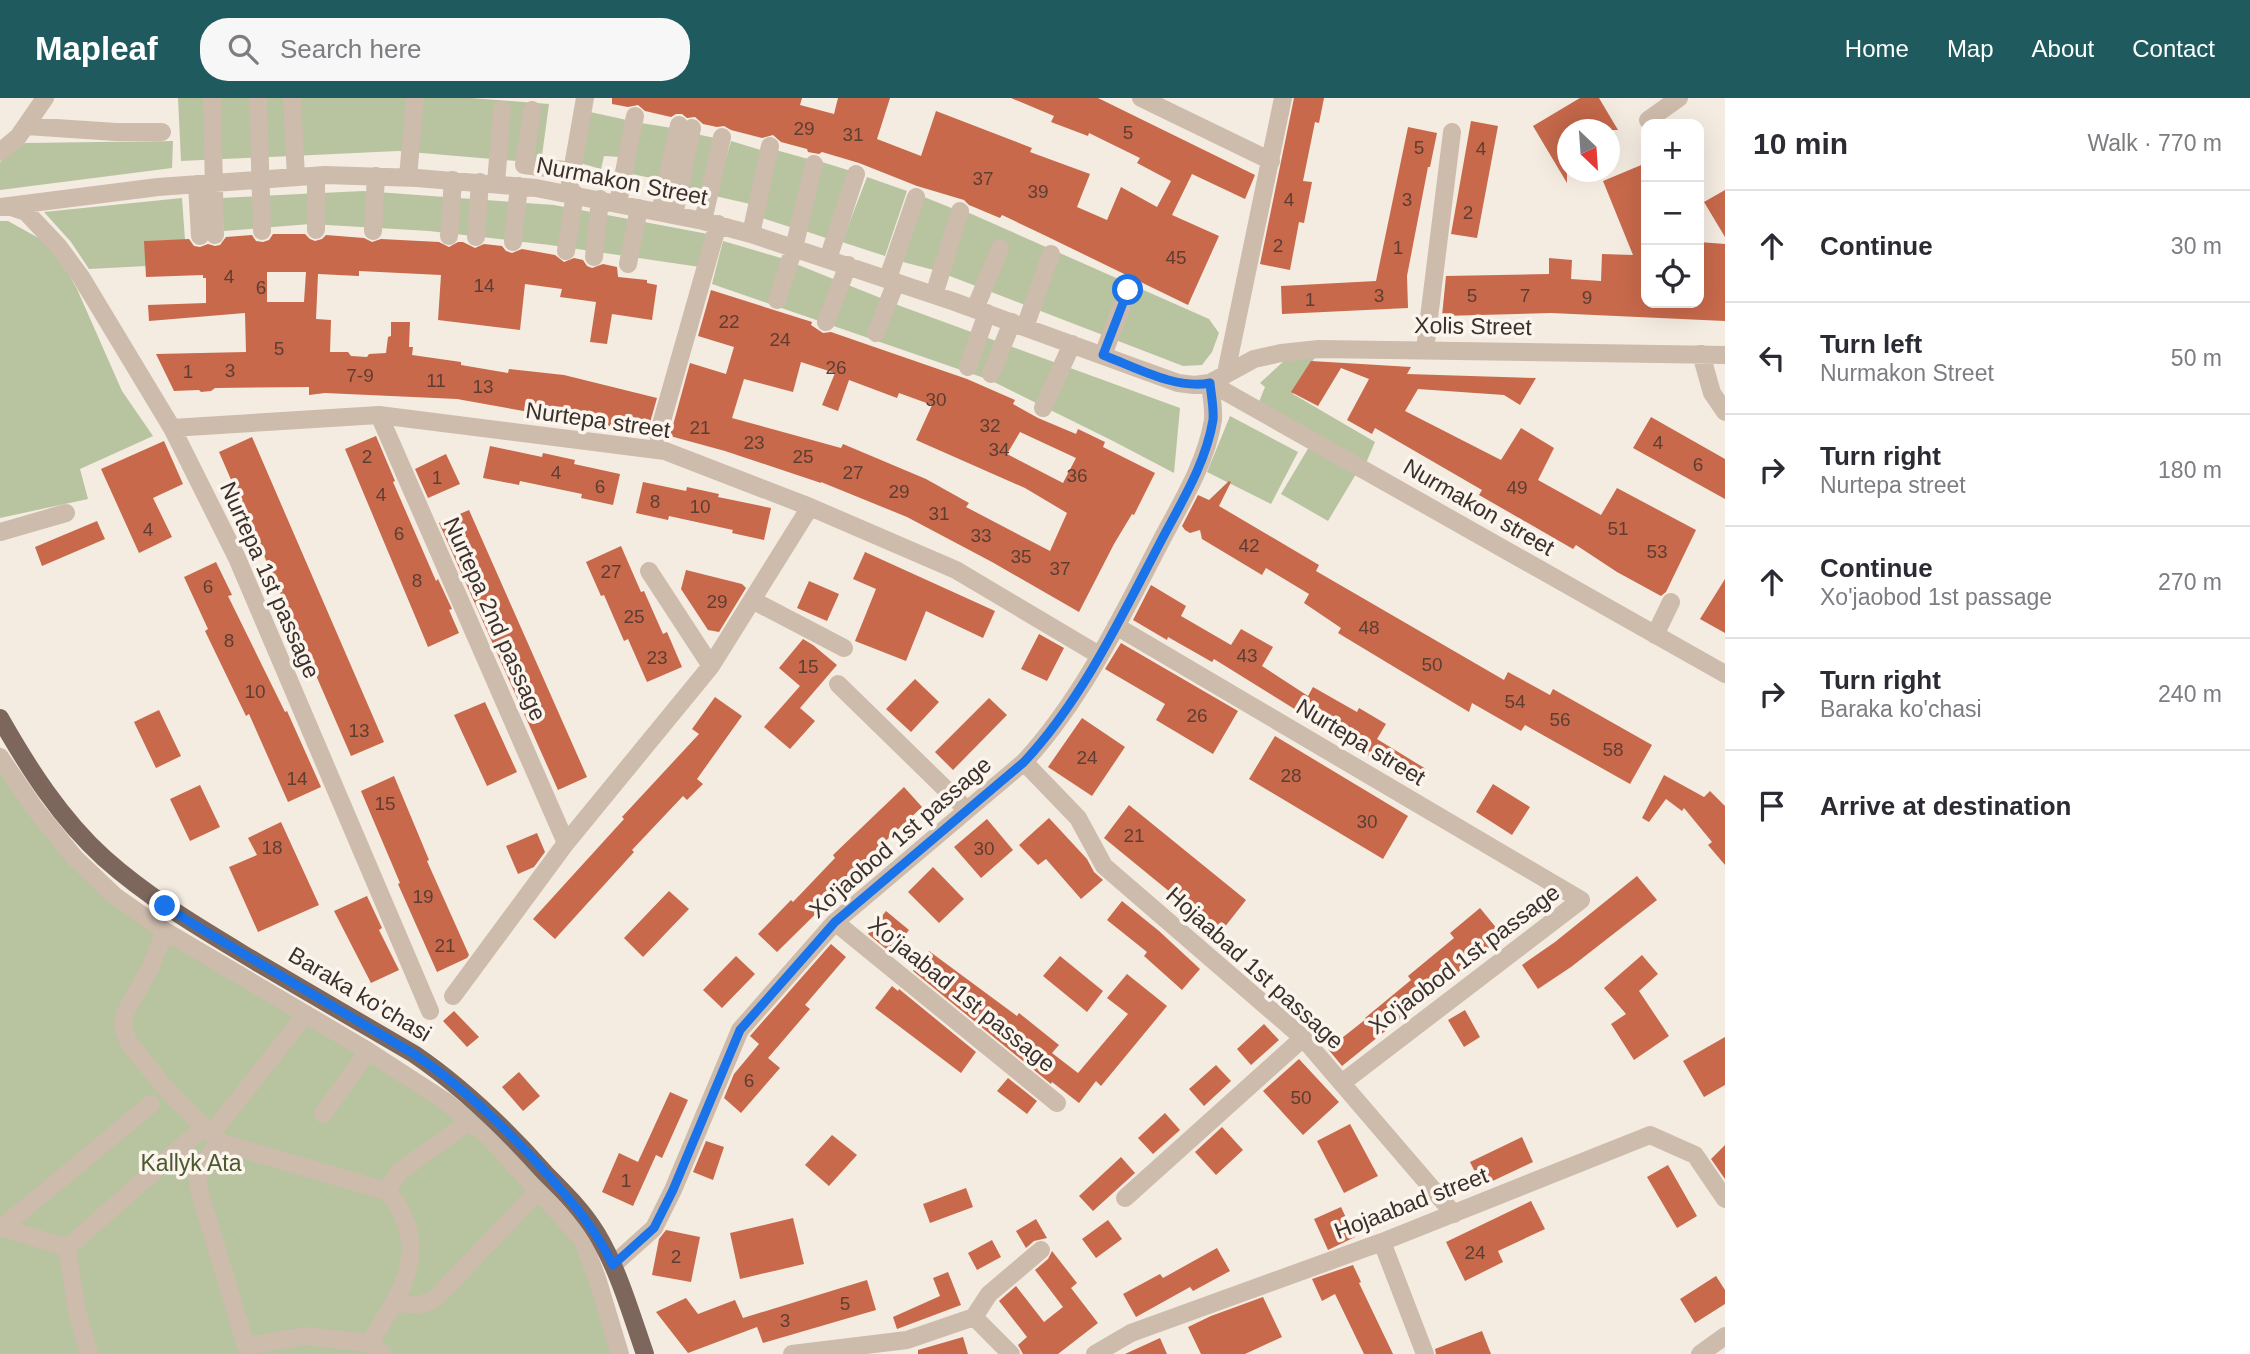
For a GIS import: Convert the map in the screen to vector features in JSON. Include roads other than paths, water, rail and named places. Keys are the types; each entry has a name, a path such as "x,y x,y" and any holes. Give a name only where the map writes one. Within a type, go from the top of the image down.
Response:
{"main road":[{"name":"Baraka ko'chasi","path":"0,718 27,767 50,798 103,857 134,883 198,927 414,1054 445,1075 502,1125 575,1205 597,1234 613,1265 645,1354"}],"street":[{"path":"0,152 18,137 45,98"},
{"path":"208,236 205,183 212,98"},
{"path":"258,98 262,231"},
{"path":"292,98 296,177"},
{"path":"408,177 415,98"},
{"path":"566,251 572,171 585,98"},
{"path":"1141,98 1271,161"},
{"path":"1024,762 1064,713 1099,655 1199,468 1213,418 1218,378 1271,161 1283,98"},
{"path":"1649,119 1679,98"},
{"path":"476,237 502,110"},
{"path":"532,110 524,165 572,171"},
{"path":"618,203 635,116"},
{"path":"26,126 162,132"},
{"path":"667,214 686,127"},
{"path":"1425,350 1452,132"},
{"path":"658,435 710,223 722,137"},
{"path":"751,234 770,146"},
{"path":"777,300 794,248 814,164"},
{"path":"828,259 856,174"},
{"path":"316,176 316,230"},
{"name":"Nurmakon Street","path":"4,206 205,183 316,176 408,177 519,186 600,199 751,234 981,311 1178,383 1194,384 1218,378"},
{"path":"373,231 376,176"},
{"path":"449,236 453,180"},
{"path":"513,242 519,186"},
{"path":"876,333 916,197"},
{"path":"594,257 600,199"},
{"name":"Nurtepa 1st passage","path":"4,206 26,212 59,247 81,277 172,428 237,558 430,1011"},
{"path":"628,264 639,208"},
{"path":"934,295 960,211"},
{"path":"968,367 1000,248"},
{"path":"991,374 1018,325 1051,254"},
{"path":"826,322 848,265"},
{"path":"1103,355 1128,290"},
{"path":"1043,408 1072,344"},
{"name":"Xolis Street","path":"1218,378 1254,359 1318,349 1725,355"},
{"path":"1701,354 1712,393 1725,412"},
{"name":"Nurmakon street","path":"1218,378 1725,674"},
{"name":"Nurtepa street","path":"172,428 379,415 665,451 810,507 956,570 1099,655"},
{"name":"Nurtepa 2nd passage","path":"379,415 566,842"},
{"path":"453,996 566,842 711,666 810,507"},
{"path":"0,532 66,513"},
{"path":"649,571 711,666"},
{"path":"752,600 844,648"},
{"path":"1655,635 1671,602"},
{"name":"Nurtepa street","path":"1116,626 1581,900"},
{"path":"838,684 967,810"},
{"path":"0,757 36,810 75,858 115,896 165,931 369,1051 445,1101 488,1136 582,1239 620,1354"},
{"name":"Xo'jaobod 1st passage","path":"613,1265 654,1228 673,1190 740,1030 835,922 1024,762"},
{"name":"Hojaabad 1st passage","path":"1024,762 1079,818 1104,866 1303,1038 1454,1214"},
{"name":"Xo'jaobod 1st passage","path":"1343,1082 1581,900"},
{"name":"Xo'jaаbаd 1st passage","path":"835,922 1057,1103"},
{"path":"165,931 150,968 124,1015 123,1028 129,1044 167,1090 211,1134 386,1191 394,1198 402,1213 411,1240 409,1272 376,1348 305,1336 247,1346 199,1190 197,1171 211,1134"},
{"path":"66,1248 211,1134 306,1014"},
{"path":"1125,1198 1303,1038"},
{"path":"323,1114 369,1051"},
{"path":"1,1228 151,1104"},
{"path":"386,1191 400,1171 470,1121"},
{"name":"Hojaabad street","path":"1095,1354 1131,1333 1382,1242 1650,1135 1695,1155 1725,1199"},
{"path":"395,1303 419,1305 435,1299 537,1192"},
{"path":"1,1228 66,1248"},
{"path":"1382,1242 1424,1354"},
{"path":"66,1248 77,1311 89,1354"},
{"path":"792,1354 907,1340 974,1317 989,1294 1041,1250"},
{"path":"974,1317 1011,1354"},
{"path":"1700,1354 1725,1336"}],"park label":[{"name":"Kallyk Ata","path":"191,1163"}]}
